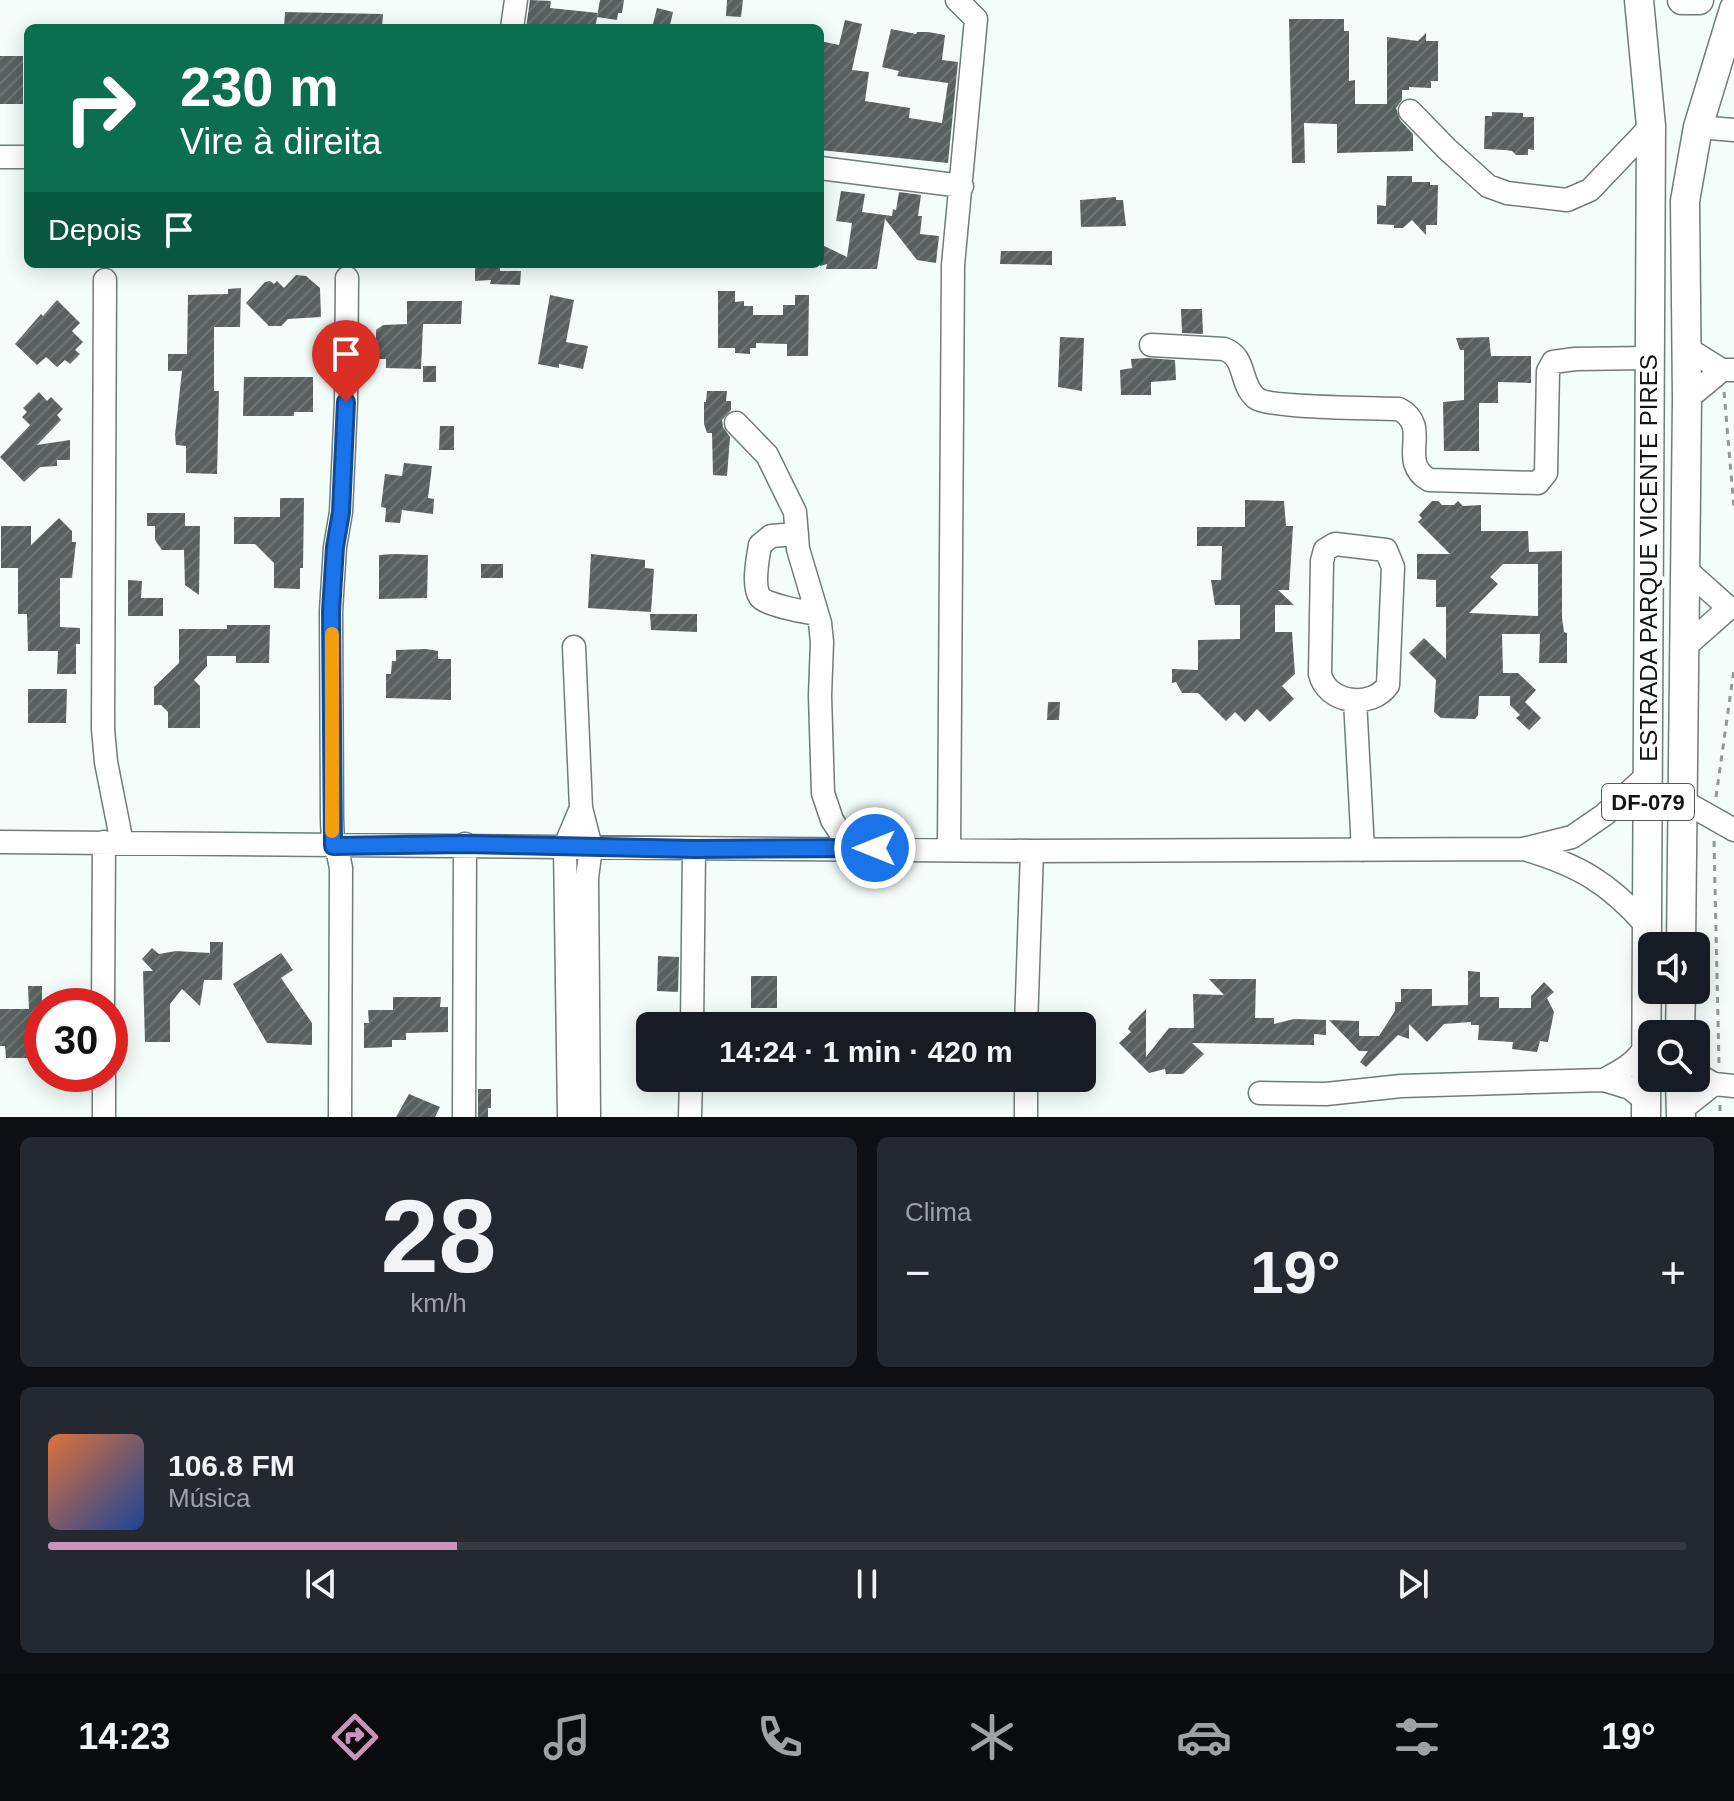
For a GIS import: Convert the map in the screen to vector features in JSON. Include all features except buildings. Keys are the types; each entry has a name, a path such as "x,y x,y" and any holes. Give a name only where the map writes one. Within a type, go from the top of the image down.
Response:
{"main road":[{"name":"ESTRADA PARQUE VICENTE PIRES","path":"1639,0 1651,126 1646,1020"},
{"path":"1682,0 1699,0"},
{"name":"ESTRADA PARQUE VICENTE PIRES","path":"1681,932 1686,646 1683,567 1687,399 1685,201 1698,127 1734,9"},
{"path":"1680,1092 1681,1113"}],"street":[{"path":"513,24 516,0"},
{"path":"949,848 953,279 976,19 957,0"},
{"path":"1410,111 1488,186 1507,193 1567,200 1590,190 1651,126"},
{"path":"1698,127 1734,130"},
{"path":"0,157 24,157"},
{"path":"824,169 962,186"},
{"path":"340,1117 341,868 333,846 331,611 335,547 341,512 347,278"},
{"path":"104,988 113,843 103,729 105,280"},
{"path":"1151,345 1231,351 1241,365 1245,387 1262,402 1399,409 1412,418 1415,427 1414,465 1419,474 1429,480 1538,483 1546,473 1548,371 1553,362 1649,358"},
{"path":"1685,347 1728,370 1687,399"},
{"path":"736,423 758,443 777,470 795,512 798,549 822,642 823,793 832,820 850,847"},
{"path":"797,534 771,536 760,545 759,594 767,602 817,614"},
{"path":"1335,544 1386,550 1393,567 1388,685 1375,697 1355,700 1329,692 1323,686 1320,674 1322,561 1325,550 1335,544"},
{"path":"1683,567 1731,608 1686,646"},
{"path":"574,647 581,808 591,847 579,1026 579,1112"},
{"path":"1355,700 1363,850"},
{"path":"0,842 333,846 465,844 694,849 850,847 1032,851 1523,849 1572,837 1604,815 1649,774"},
{"path":"1683,801 1734,830"},
{"path":"579,1026 565,846 581,808"},
{"path":"464,1117 465,844"},
{"path":"692,1012 694,849"},
{"path":"1523,849 1586,871 1628,904 1646,925"},
{"path":"1026,1012 1032,851"},
{"path":"1604,1080 1628,1067 1638,1055"},
{"path":"1260,1093 1326,1094 1401,1086 1604,1080 1630,1088 1646,1109"},
{"path":"1681,1113 1716,1082"},
{"path":"106,1092 108,1116"},
{"path":"690,1117 691,1092"},
{"path":"1026,1092 1026,1117"}],"path":[{"path":"1728,370 1734,508"},
{"path":"1720,1117 1716,1082 1713,819 1734,669"}],"slow traffic":[{"path":"332,634 332,831"}],"route":[{"path":"346,402 341,512 335,547 331,611 333,846 465,844 694,849 875,848"}]}
